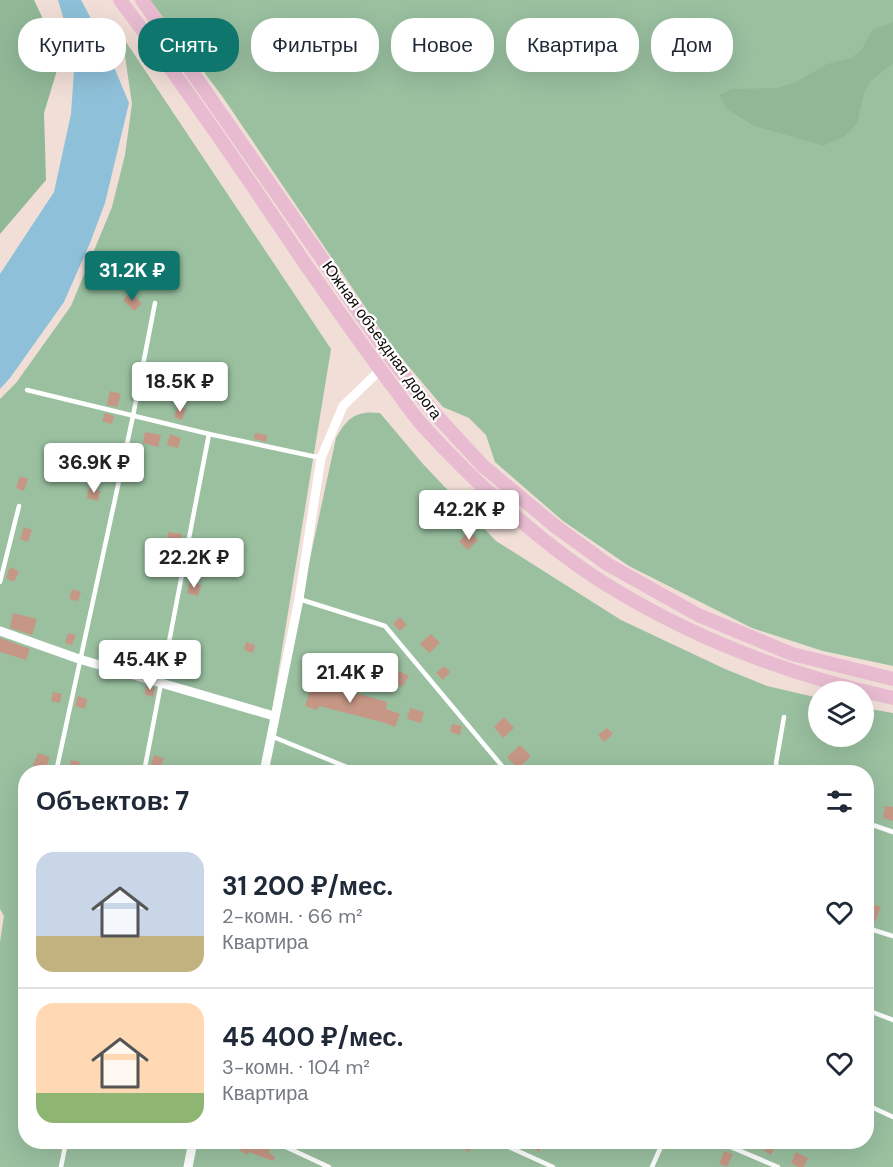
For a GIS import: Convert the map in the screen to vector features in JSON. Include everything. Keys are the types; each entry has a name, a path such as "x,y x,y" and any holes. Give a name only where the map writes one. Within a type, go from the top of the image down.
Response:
{"main road":[{"name":"Южная объездная дорога","path":"120,0 380,370 422,425 471,476 552,547 615,591 706,638 747,654 798,673 893,698"},
{"name":"Южная объездная дорога","path":"142,0 393,361 434,413 483,466 555,526 607,564 698,615 782,650 893,679"},
{"path":"380,370 393,361"},
{"path":"390,383 403,374"}],"street":[{"path":"265,765 299,599 321,458 343,406 380,370"},
{"path":"0,632 162,685 274,716"},
{"path":"188,1167 192,1149"}],"lane":[{"path":"57,765 133,416 155,303"},
{"path":"27,390 208,434 321,458"},
{"path":"145,765 208,434"},
{"path":"0,582 19,506"},
{"path":"299,599 385,626 501,765"},
{"path":"776,765 784,717"},
{"path":"271,736 342,765"},
{"path":"874,825 893,832"},
{"path":"874,930 893,936"},
{"path":"874,1013 893,1020"},
{"path":"874,1108 893,1117"},
{"path":"61,1167 65,1149"},
{"path":"290,1149 329,1167"},
{"path":"513,1149 553,1167"},
{"path":"652,1167 660,1149"},
{"path":"735,1149 778,1167"}],"green space":[{"path":"0,0 34,0 43,18 18,18 18,72 56,72 44,113 46,180 0,234"},
{"path":"150,0 893,0 893,666 823,651 752,628 629,566 563,521 495,462 486,435 469,418 443,407 393,348 204,72 239,72 239,18 164,18"},
{"path":"893,22 893,63 871,81 865,91 857,124 844,137 823,146 752,125 727,109 719,95 732,89 777,88 796,82 827,64 851,58 862,49 872,30"},
{"path":"126,42 138,60 138,72 146,72 331,349 263,765 18,765 18,1149 874,1149 874,765 266,765 336,438 344,425 353,417 372,412 380,413 423,464 496,541 621,620 725,669 767,686 808,695 808,747 874,747 874,710 893,713 893,1167 0,1167 0,942 4,916 0,909 0,399 16,383 71,306 112,207 125,155 132,104 126,63"}],"water":[{"path":"58,0 81,0 91,18 63,18"},
{"path":"74,72 116,72 129,103 105,203 64,302 0,389 0,274 54,192 71,114"}],"building":[{"path":"131,292 142,304 134,311 123,300"},
{"path":"110,391 121,394 117,407 107,405"},
{"path":"178,406 186,409 182,420 174,417"},
{"path":"105,413 114,416 112,424 102,421"},
{"path":"145,432 161,435 158,447 143,443"},
{"path":"255,433 267,435 266,442 254,439"},
{"path":"170,434 181,438 178,448 167,445"},
{"path":"20,476 28,479 24,491 16,488"},
{"path":"89,488 100,491 98,501 87,498"},
{"path":"24,527 32,530 28,542 20,539"},
{"path":"470,531 478,540 468,550 459,541"},
{"path":"168,532 182,534 180,546 166,544"},
{"path":"201,544 210,546 208,557 199,555"},
{"path":"10,567 19,571 14,582 6,578"},
{"path":"190,582 201,585 198,596 187,593"},
{"path":"72,589 81,592 78,601 69,599"},
{"path":"13,613 37,619 32,635 10,628"},
{"path":"400,617 407,625 400,631 393,624"},
{"path":"68,633 76,635 72,645 65,643"},
{"path":"431,634 440,643 429,653 420,644"},
{"path":"0,638 30,649 26,660 0,652"},
{"path":"246,642 255,645 253,653 244,650"},
{"path":"444,666 450,672 443,680 436,673"},
{"path":"399,671 409,676 402,687 393,682"},
{"path":"313,681 387,702 386,709 400,714 395,727 319,706 317,710 305,706"},
{"path":"147,686 155,688 153,697 144,694"},
{"path":"53,692 62,694 60,703 51,701"},
{"path":"78,696 87,699 85,709 75,706"},
{"path":"410,708 424,712 421,723 407,719"},
{"path":"504,717 514,728 503,738 494,727"},
{"path":"452,724 462,726 460,735 450,732"},
{"path":"607,728 613,734 604,742 598,735"},
{"path":"520,745 531,756 522,765 514,765 507,757"},
{"path":"38,753 50,757 47,765 33,765"},
{"path":"154,755 164,758 162,765 151,765"},
{"path":"71,760 80,762 79,765 70,765"},
{"path":"885,806 893,807 893,821 883,818"},
{"path":"874,905 881,907 874,922"},
{"path":"267,1149 275,1157 273,1161 249,1152 248,1155 239,1150"},
{"path":"765,1149 774,1149 771,1155 764,1151"},
{"path":"724,1151 733,1154 727,1167 719,1164"},
{"path":"796,1152 808,1158 804,1167 791,1163"}]}
